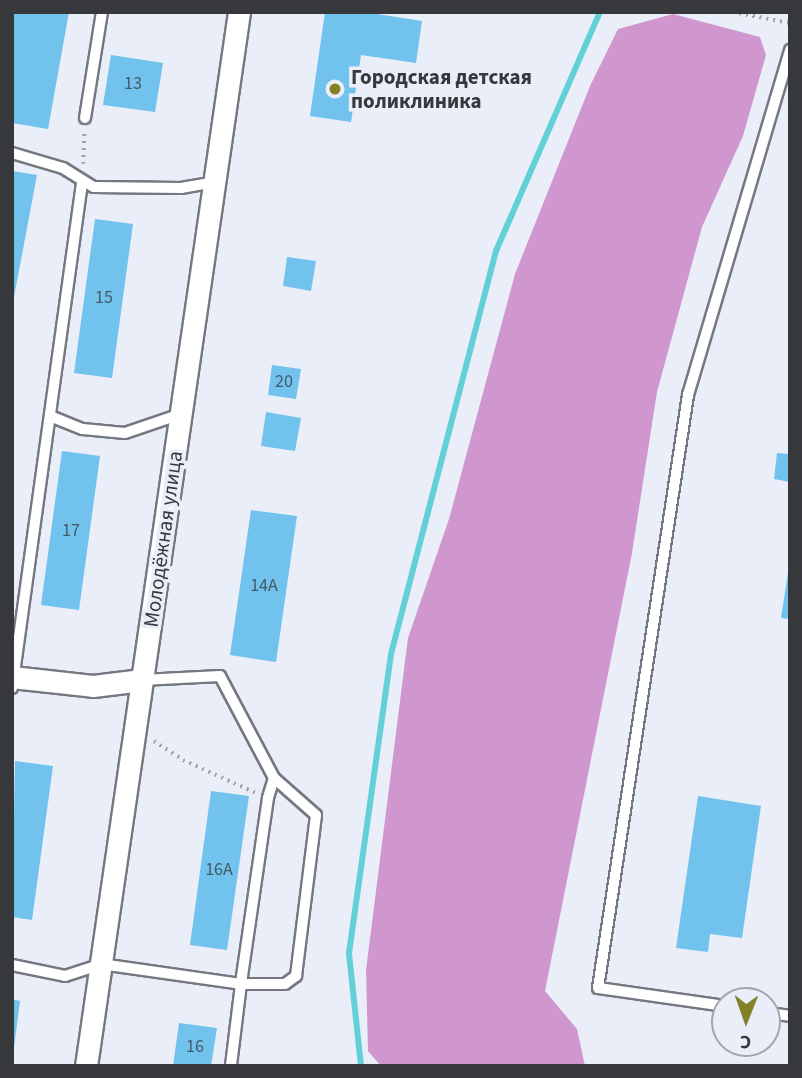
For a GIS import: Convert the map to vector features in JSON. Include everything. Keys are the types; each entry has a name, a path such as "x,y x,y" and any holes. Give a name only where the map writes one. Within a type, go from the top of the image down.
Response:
{"street":[{"name":"Молодёжная улица","path":"86,1066 238,12"},
{"path":"13,680 93,686 142,680"}],"lane":[{"path":"85,118 102,12"},
{"path":"711,1004 598,988 688,396 790,50"},
{"path":"12,153 63,168 82,183 181,188 214,182"},
{"path":"13,680 82,183"},
{"path":"50,416 83,429 125,433 181,414"},
{"path":"12,965 65,976 101,964 241,984 285,984 296,976 316,815 274,778 220,676 142,680"},
{"path":"231,1066 268,798 274,778"}],"path":[{"path":"732,12 790,23"},
{"path":"82,183 85,118"},
{"path":"135,729 183,760 268,798"}],"shaded area":[{"path":"673,14 760,37 766,55 743,136 702,227 657,392 632,553 545,991 577,1029 585,1066 381,1066 368,1051 366,970 408,638 449,519 515,274 590,86 618,29"}],"building":[{"path":"12,12 69,12 48,129 12,123"},
{"name":"Городская детская поликлиника","path":"325,12 364,12 422,21 416,63 361,55 351,122 310,116"},
{"path":"111,55 163,63 155,112 103,105"},
{"path":"12,171 37,175 14,297 12,297"},
{"path":"95,219 133,224 112,378 74,373"},
{"path":"287,257 316,261 311,291 283,286"},
{"path":"272,365 301,369 296,399 268,395"},
{"path":"266,412 301,418 295,451 261,446"},
{"path":"62,451 100,456 79,610 41,605"},
{"path":"777,453 790,454 790,482 774,479"},
{"path":"251,510 297,516 276,662 230,655"},
{"path":"790,560 790,619 781,618"},
{"path":"15,761 53,766 32,920 12,917"},
{"path":"211,791 249,796 227,950 190,945"},
{"path":"698,796 761,806 742,938 710,934 708,952 676,948"},
{"path":"12,999 20,1001 14,1048 12,1047"},
{"path":"179,1023 217,1028 211,1066 173,1066"}],"waterway":[{"path":"361,1066 349,953 391,654 496,251 600,12"}],"place":[{"name":"Городская детская поликлиника","path":"335,89"}]}
